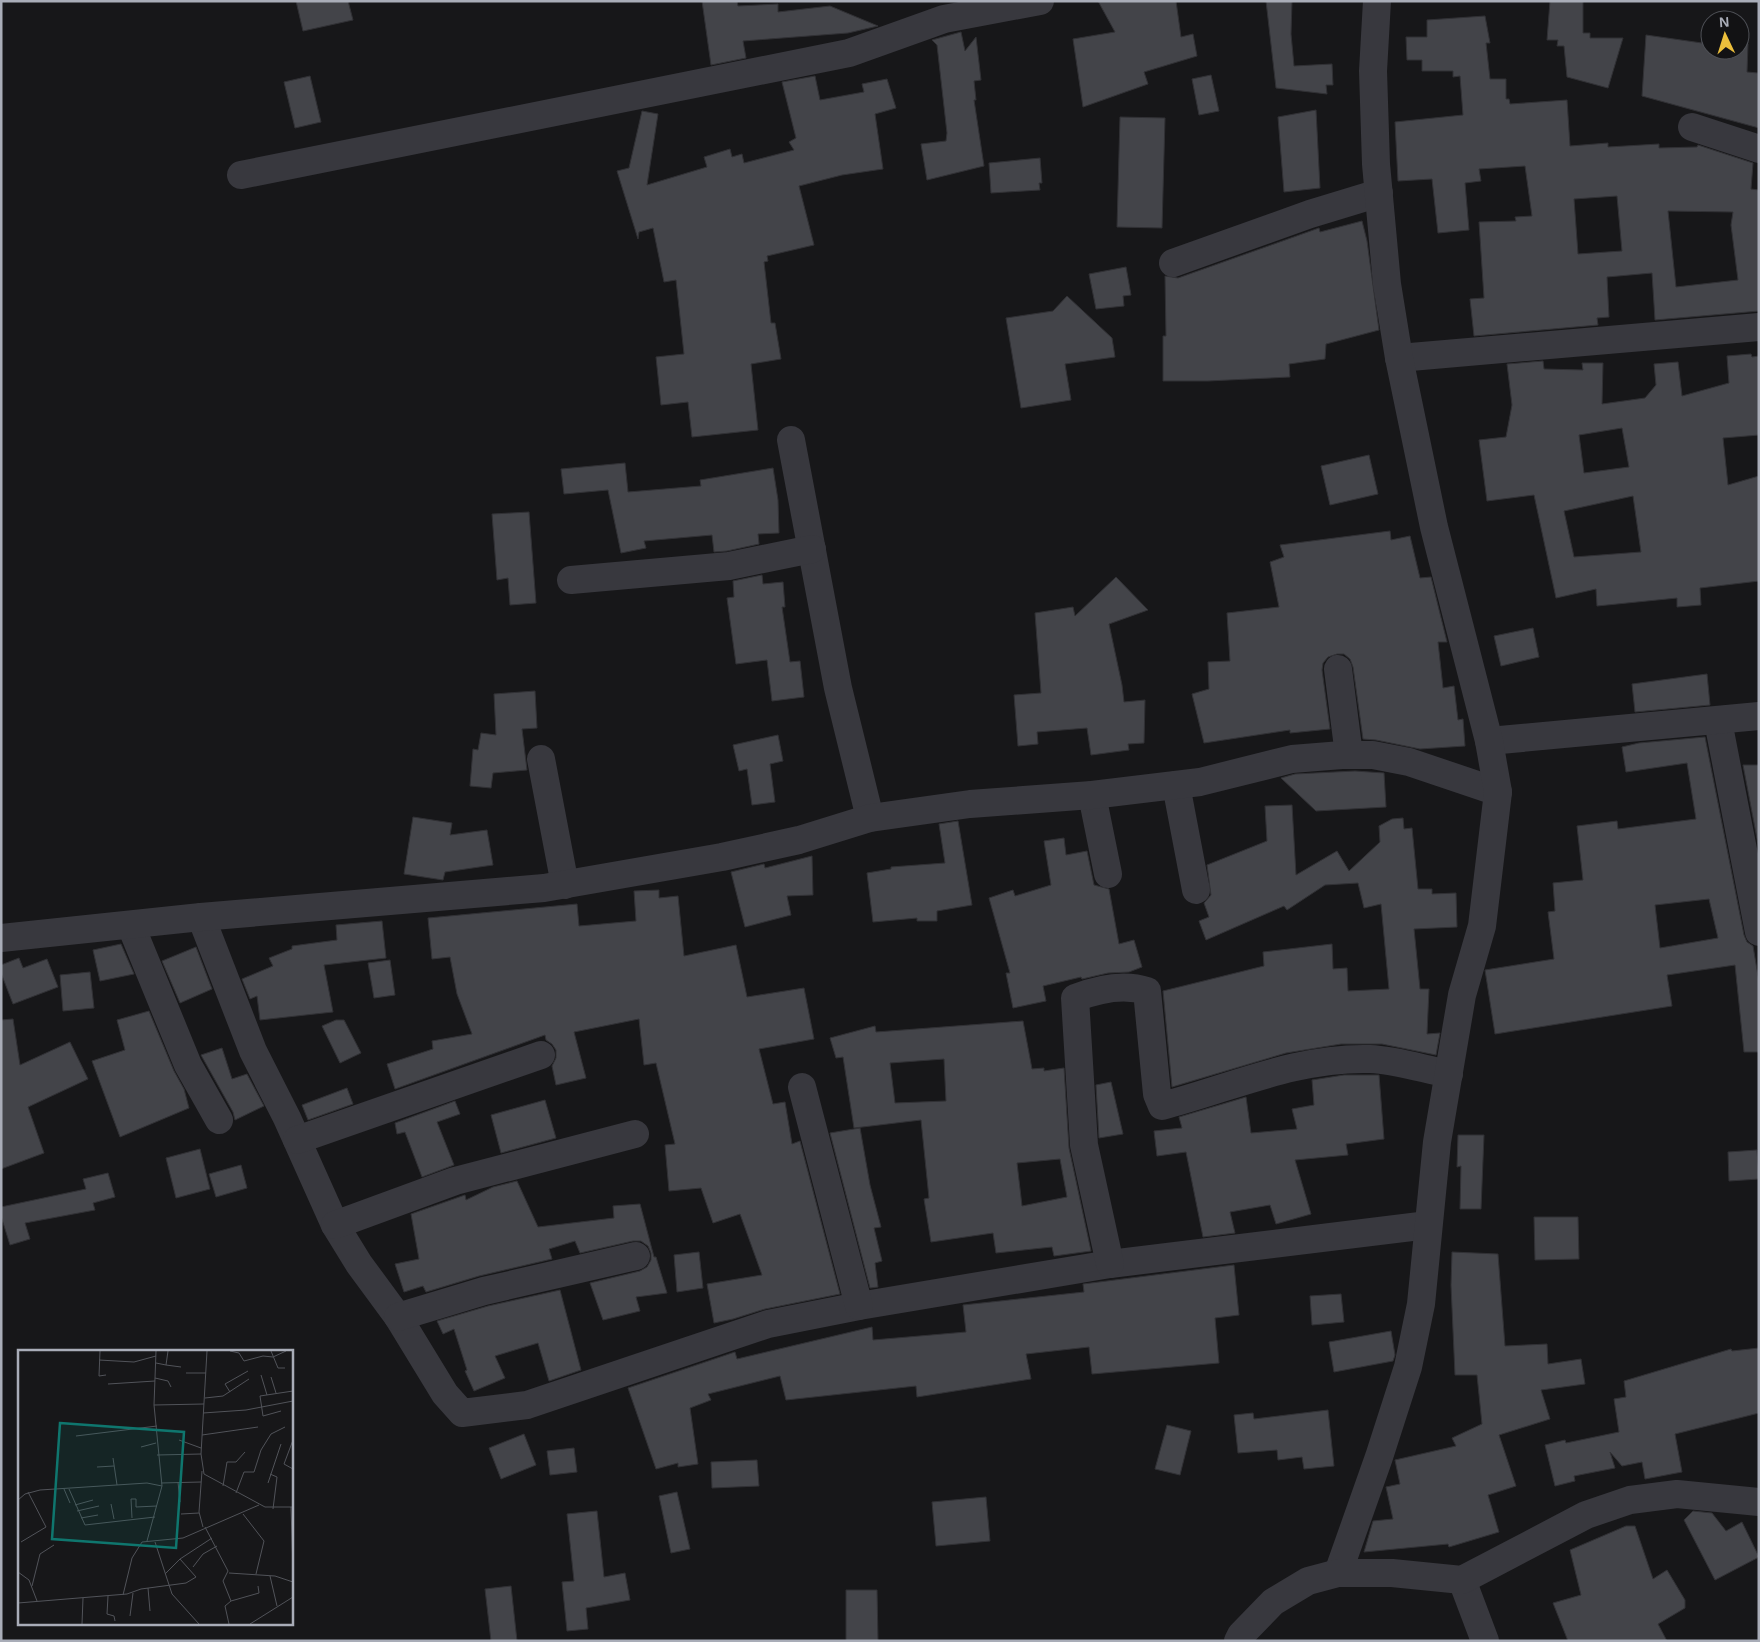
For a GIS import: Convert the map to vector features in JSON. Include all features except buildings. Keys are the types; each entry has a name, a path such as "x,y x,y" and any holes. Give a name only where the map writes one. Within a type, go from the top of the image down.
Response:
{"street":[{"path":"241,175 848,53 944,19 1040,1"},
{"path":"1338,1573 1408,1367 1421,1304 1437,1142 1462,995 1482,926 1498,792 1489,741 1434,528 1399,358 1388,284 1378,193 1374,71 1377,1"},
{"path":"1692,127 1759,149"},
{"path":"1173,263 1310,214 1378,193"},
{"path":"1399,358 1759,327"},
{"path":"791,440 838,688 870,818"},
{"path":"571,580 729,566 812,550"},
{"path":"1338,669 1348,755"},
{"path":"1489,741 1718,722 1759,716"},
{"path":"1718,722 1759,932"},
{"path":"1,938 565,885 722,857 799,840 870,818 970,804 1092,795 1200,782 1292,760 1348,755 1373,755 1409,762 1498,792"},
{"path":"541,759 565,885"},
{"path":"1176,785 1196,890"},
{"path":"1092,795 1108,874"},
{"path":"201,918 254,1051 335,1225 359,1264 398,1317 445,1394 462,1413 527,1405 768,1324 859,1306 1110,1264 1428,1225"},
{"path":"131,926 188,1065 219,1120"},
{"path":"1110,1264 1084,1145 1075,998 1094,990 1133,986 1147,991 1156,1094 1162,1106 1190,1099 1251,1077 1311,1064 1371,1059 1449,1074"},
{"path":"297,1140 540,1056"},
{"path":"802,1087 859,1306"},
{"path":"335,1225 455,1181 635,1134"},
{"path":"398,1317 484,1291 636,1256"},
{"path":"1238,1641 1241,1635 1274,1602 1308,1581 1338,1573 1392,1573 1462,1580 1586,1515 1630,1500 1677,1494 1759,1502"},
{"path":"1462,1580 1485,1641"}]}
